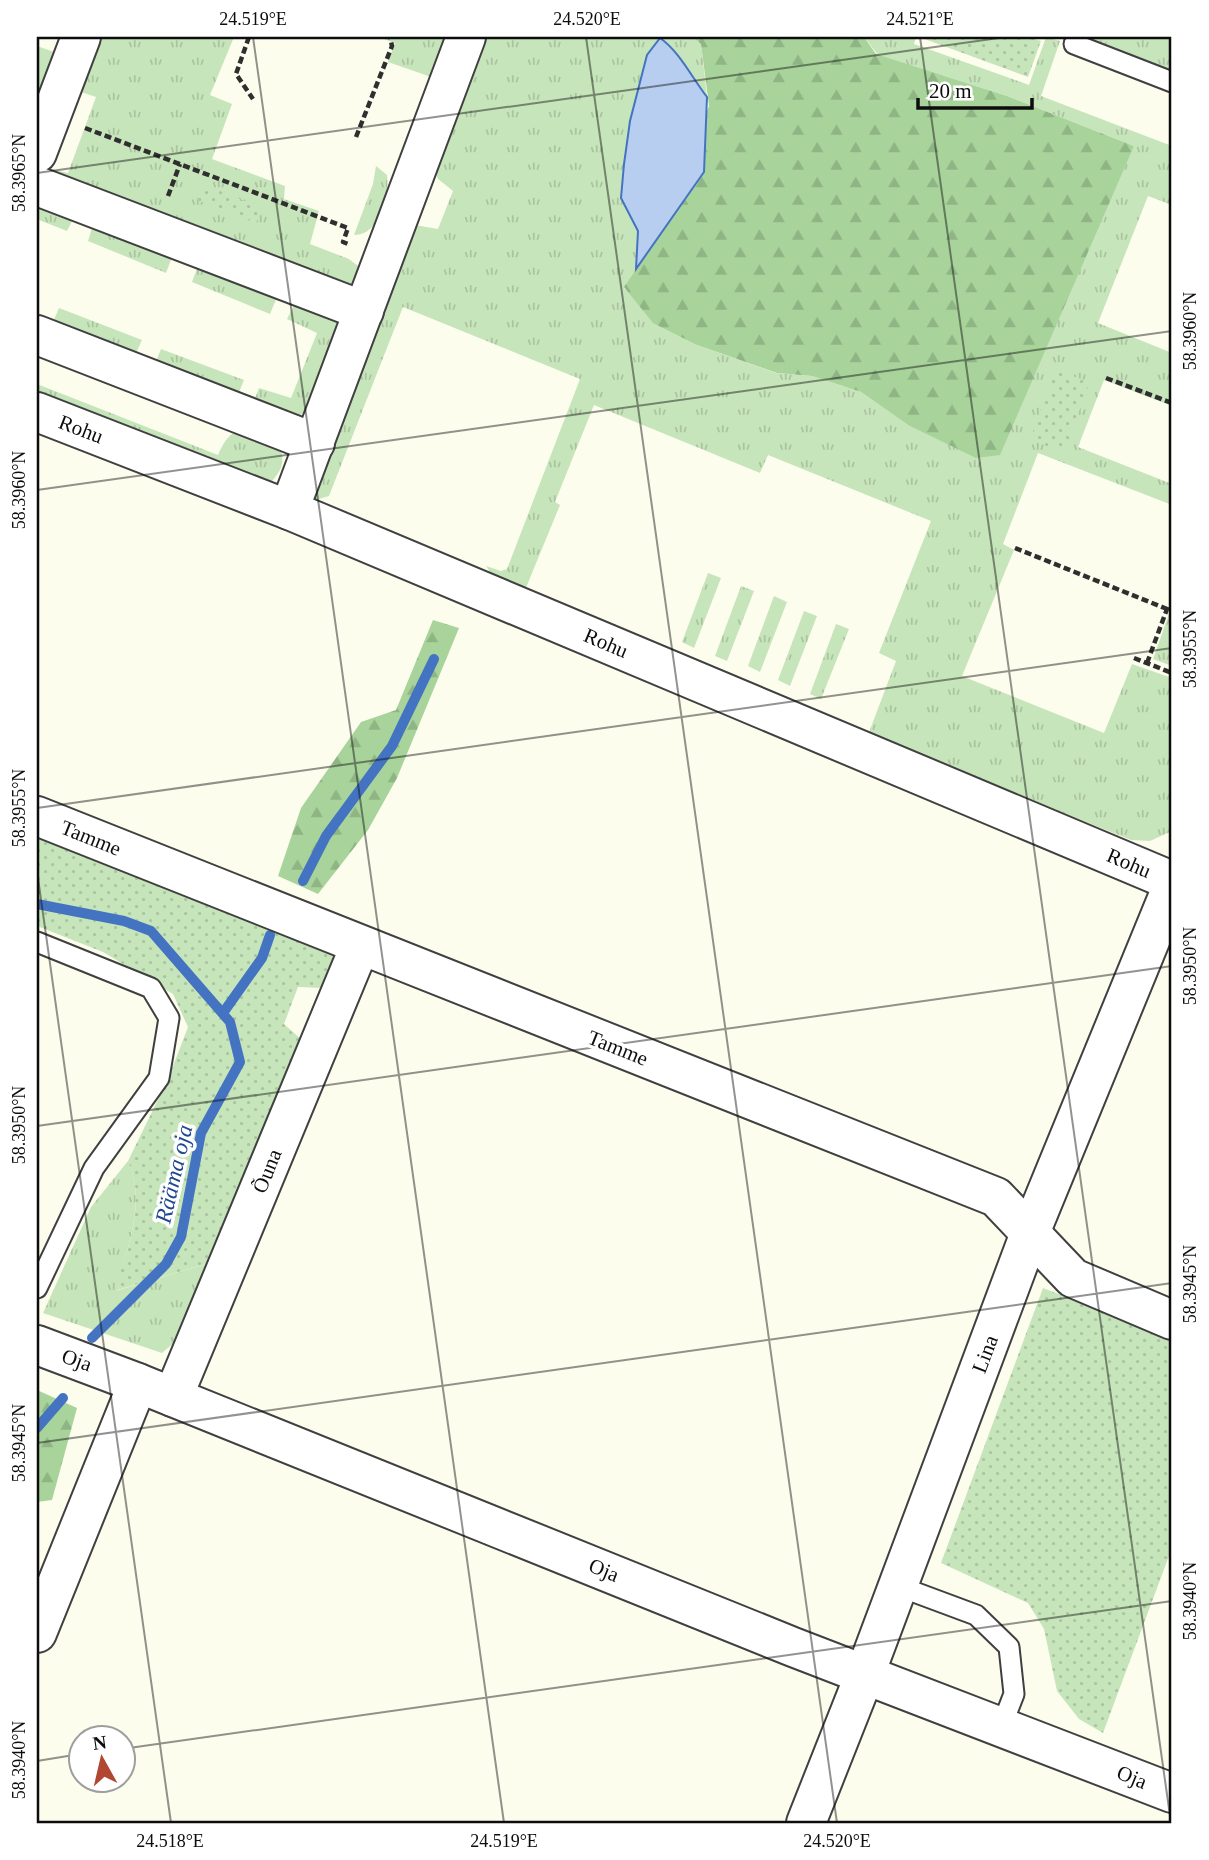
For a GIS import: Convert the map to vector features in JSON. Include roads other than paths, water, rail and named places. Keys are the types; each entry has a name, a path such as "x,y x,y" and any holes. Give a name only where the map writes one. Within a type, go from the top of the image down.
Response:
{"street":[{"path":"37,153 81,37"},
{"path":"289,510 466,37"},
{"path":"37,186 364,311"},
{"path":"37,335 315,443"},
{"name":"Rohu","path":"37,412 289,510 1172,881"},
{"name":"Tamme","path":"37,816 996,1197 1073,1278 1172,1320"},
{"name":"Lina","path":"806,1823 865,1674 1030,1233 1172,887"},
{"name":"Õuna","path":"173,1397 360,946"},
{"name":"Oja","path":"37,1345 138,1382 865,1674 1172,1793"},
{"path":"37,1633 138,1382"}],"lane":[{"path":"1074,44 1172,82"},
{"path":"37,942 151,988 169,1018 159,1078 94,1168 37,1288"},
{"path":"898,1586 976,1615 1009,1647 1014,1694 1002,1725"}],"water":[{"path":"660,38 680,58 707,97 704,172 636,269 638,231 621,198 624,164 630,121 647,55"}],"waterway":[{"path":"303,881 326,836 392,746 434,659"},
{"name":"Rääma oja","path":"37,904 124,921 151,931 230,1022 240,1062 201,1133 181,1237 166,1264 92,1338"},
{"path":"223,1013 262,958 270,935"},
{"name":"Rääma oja","path":"37,1428 63,1398"}]}
